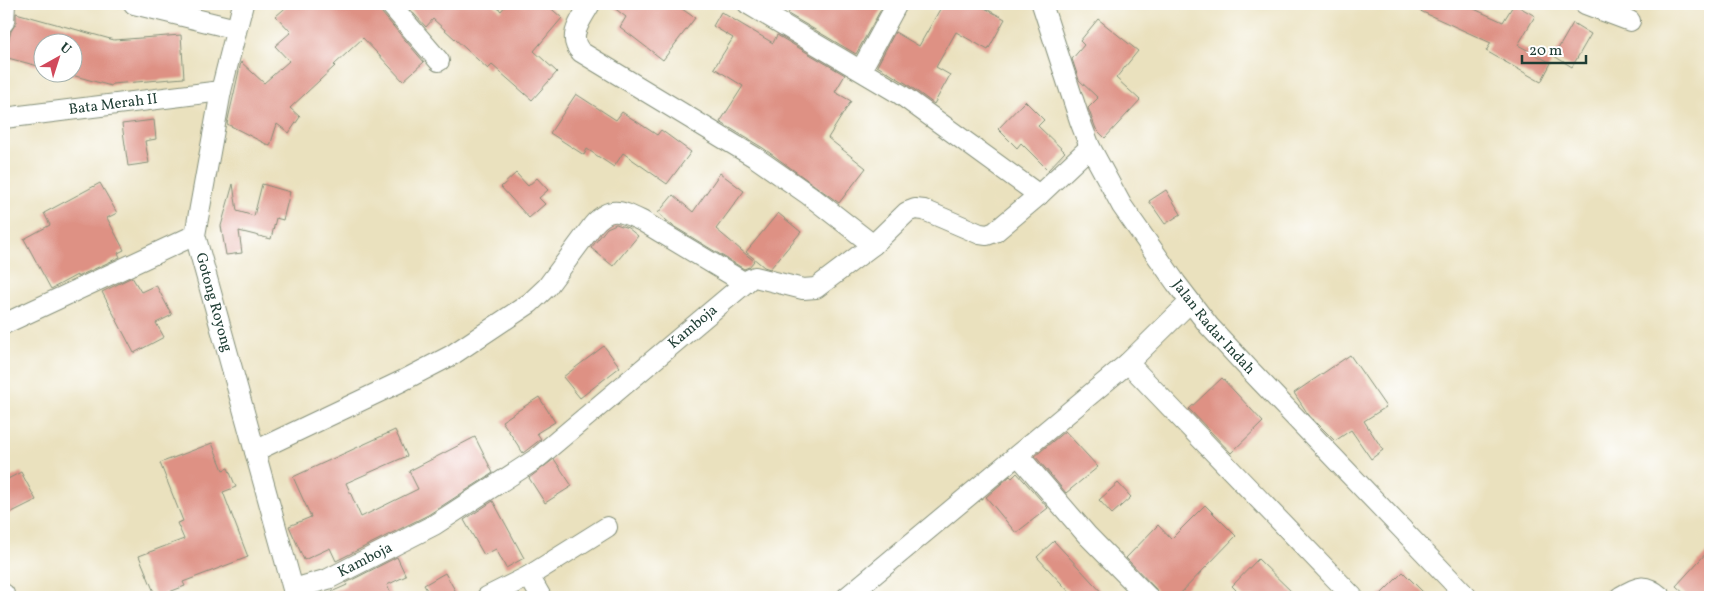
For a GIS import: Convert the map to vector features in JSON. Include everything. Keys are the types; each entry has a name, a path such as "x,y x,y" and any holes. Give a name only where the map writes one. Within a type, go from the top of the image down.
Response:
{"street":[{"path":"4,22 5,4"},
{"path":"134,4 236,28"},
{"name":"Gotong Royong","path":"243,4 221,91 195,235 295,593"},
{"path":"390,4 439,60"},
{"path":"590,4 575,33 576,47 581,52 756,158 810,195 873,245"},
{"path":"748,4 861,70 922,109 1039,195"},
{"path":"861,70 896,4"},
{"name":"Jalan Radar Indah","path":"1042,4 1090,148 1122,206 1190,302 1209,326 1248,368 1467,597"},
{"path":"1585,4 1630,21"},
{"name":"Bata Merah II","path":"4,118 221,91"},
{"path":"255,451 426,370 530,303 547,287 600,216 607,212 615,211 628,214 642,221 745,283 755,277 803,288 816,288 873,245 907,212 915,209 924,210 987,236 995,232 1090,148"},
{"path":"4,324 195,235"},
{"name":"Kamboja","path":"295,593 328,579 434,525 536,459 745,283"},
{"path":"847,597 1128,364 1190,302"},
{"path":"1128,364 1352,597"},
{"path":"1018,455 1088,535 1148,597"},
{"path":"487,597 529,576 607,527"},
{"path":"529,576 541,597"},
{"path":"1620,597 1643,587 1650,588 1661,597"}],"building":[{"path":"290,4 378,4 381,12 424,62 403,81 363,38 290,108 300,117 289,133 277,124 270,146 227,124 241,62 264,83 289,61 275,46 291,32 276,16"},
{"path":"405,4 493,4 501,11 507,4 546,4 562,18 534,51 557,72 532,100 492,65 488,69 433,19 426,27"},
{"path":"609,4 675,4 695,18 663,60 620,27 626,17"},
{"path":"793,4 884,4 856,54 788,14"},
{"path":"943,4 977,4 1005,19 988,50 956,32 936,67 950,75 934,104 907,84 877,66 895,32 919,46"},
{"path":"1405,4 1463,4 1503,22 1514,4 1535,16 1518,45 1551,63 1541,82 1486,51 1491,43"},
{"path":"721,12 773,43 777,35 845,75 835,92 851,101 828,138 866,168 839,203 763,148 720,122 743,86 714,68 733,38 713,26"},
{"path":"16,13 114,40 181,35 184,78 112,84 111,86 82,78 82,32 32,32 32,64 4,57 11,31 16,23"},
{"path":"1098,19 1138,51 1116,78 1140,100 1105,138 1096,129 1088,108 1098,98 1079,80 1072,59 1084,45 1080,41"},
{"path":"1573,23 1591,34 1572,67 1554,56"},
{"path":"576,94 616,120 622,112 657,135 661,130 691,152 667,184 623,153 614,167 587,149 584,155 550,133"},
{"path":"1025,101 1044,120 1038,126 1065,152 1048,170 1021,143 1017,148 998,129"},
{"path":"154,120 156,139 145,141 149,163 128,166 122,124"},
{"path":"516,173 528,186 537,178 548,190 539,198 545,204 529,218 501,187"},
{"path":"720,173 744,191 716,229 754,261 749,267 744,269 673,226 658,213 673,195 693,212"},
{"path":"100,183 117,213 107,218 124,250 118,253 120,257 77,277 77,275 51,289 24,239 50,225 44,213"},
{"path":"233,184 237,211 254,216 262,184 290,192 283,220 276,218 271,239 239,231 242,253 226,255 221,226"},
{"path":"1166,190 1181,214 1165,224 1149,201"},
{"path":"778,213 801,232 770,269 764,267 746,252"},
{"path":"616,224 628,228 638,236 613,266 591,248 607,228"},
{"path":"132,277 141,292 156,285 172,315 156,323 164,337 134,353 102,292"},
{"path":"604,346 620,367 580,398 563,377"},
{"path":"1350,355 1386,407 1364,421 1383,450 1371,459 1351,430 1335,441 1308,414 1294,393"},
{"path":"1222,378 1263,422 1231,453 1189,409"},
{"path":"539,397 555,422 537,433 541,439 523,453 502,421"},
{"path":"395,430 407,456 346,483 361,517 418,489 409,471 475,437 493,473 428,515 336,561 330,548 304,560 289,526 311,517 293,477"},
{"path":"1065,431 1098,467 1066,493 1035,456"},
{"path":"212,443 223,470 228,468 236,487 223,492 248,557 183,582 185,586 156,597 139,556 184,539 177,523 183,521 160,463"},
{"path":"554,459 572,486 545,503 529,478"},
{"path":"21,472 36,500 4,516 4,481"},
{"path":"1017,473 1048,508 1016,533 986,497 1010,476 1012,478"},
{"path":"1118,483 1131,497 1112,514 1099,500"},
{"path":"493,501 524,558 506,568 496,549 484,555 464,520"},
{"path":"1205,505 1236,536 1177,597 1160,597 1156,589 1126,558 1158,525 1171,539"},
{"path":"1054,541 1106,597 1074,597 1037,557"},
{"path":"1710,549 1710,597 1688,597 1676,586"},
{"path":"397,557 406,576 387,585 392,597 320,597 347,585 346,583"},
{"path":"1258,559 1297,597 1243,597 1232,586"},
{"path":"1403,572 1428,597 1378,597"},
{"path":"445,573 459,597 431,597 424,585"}]}
